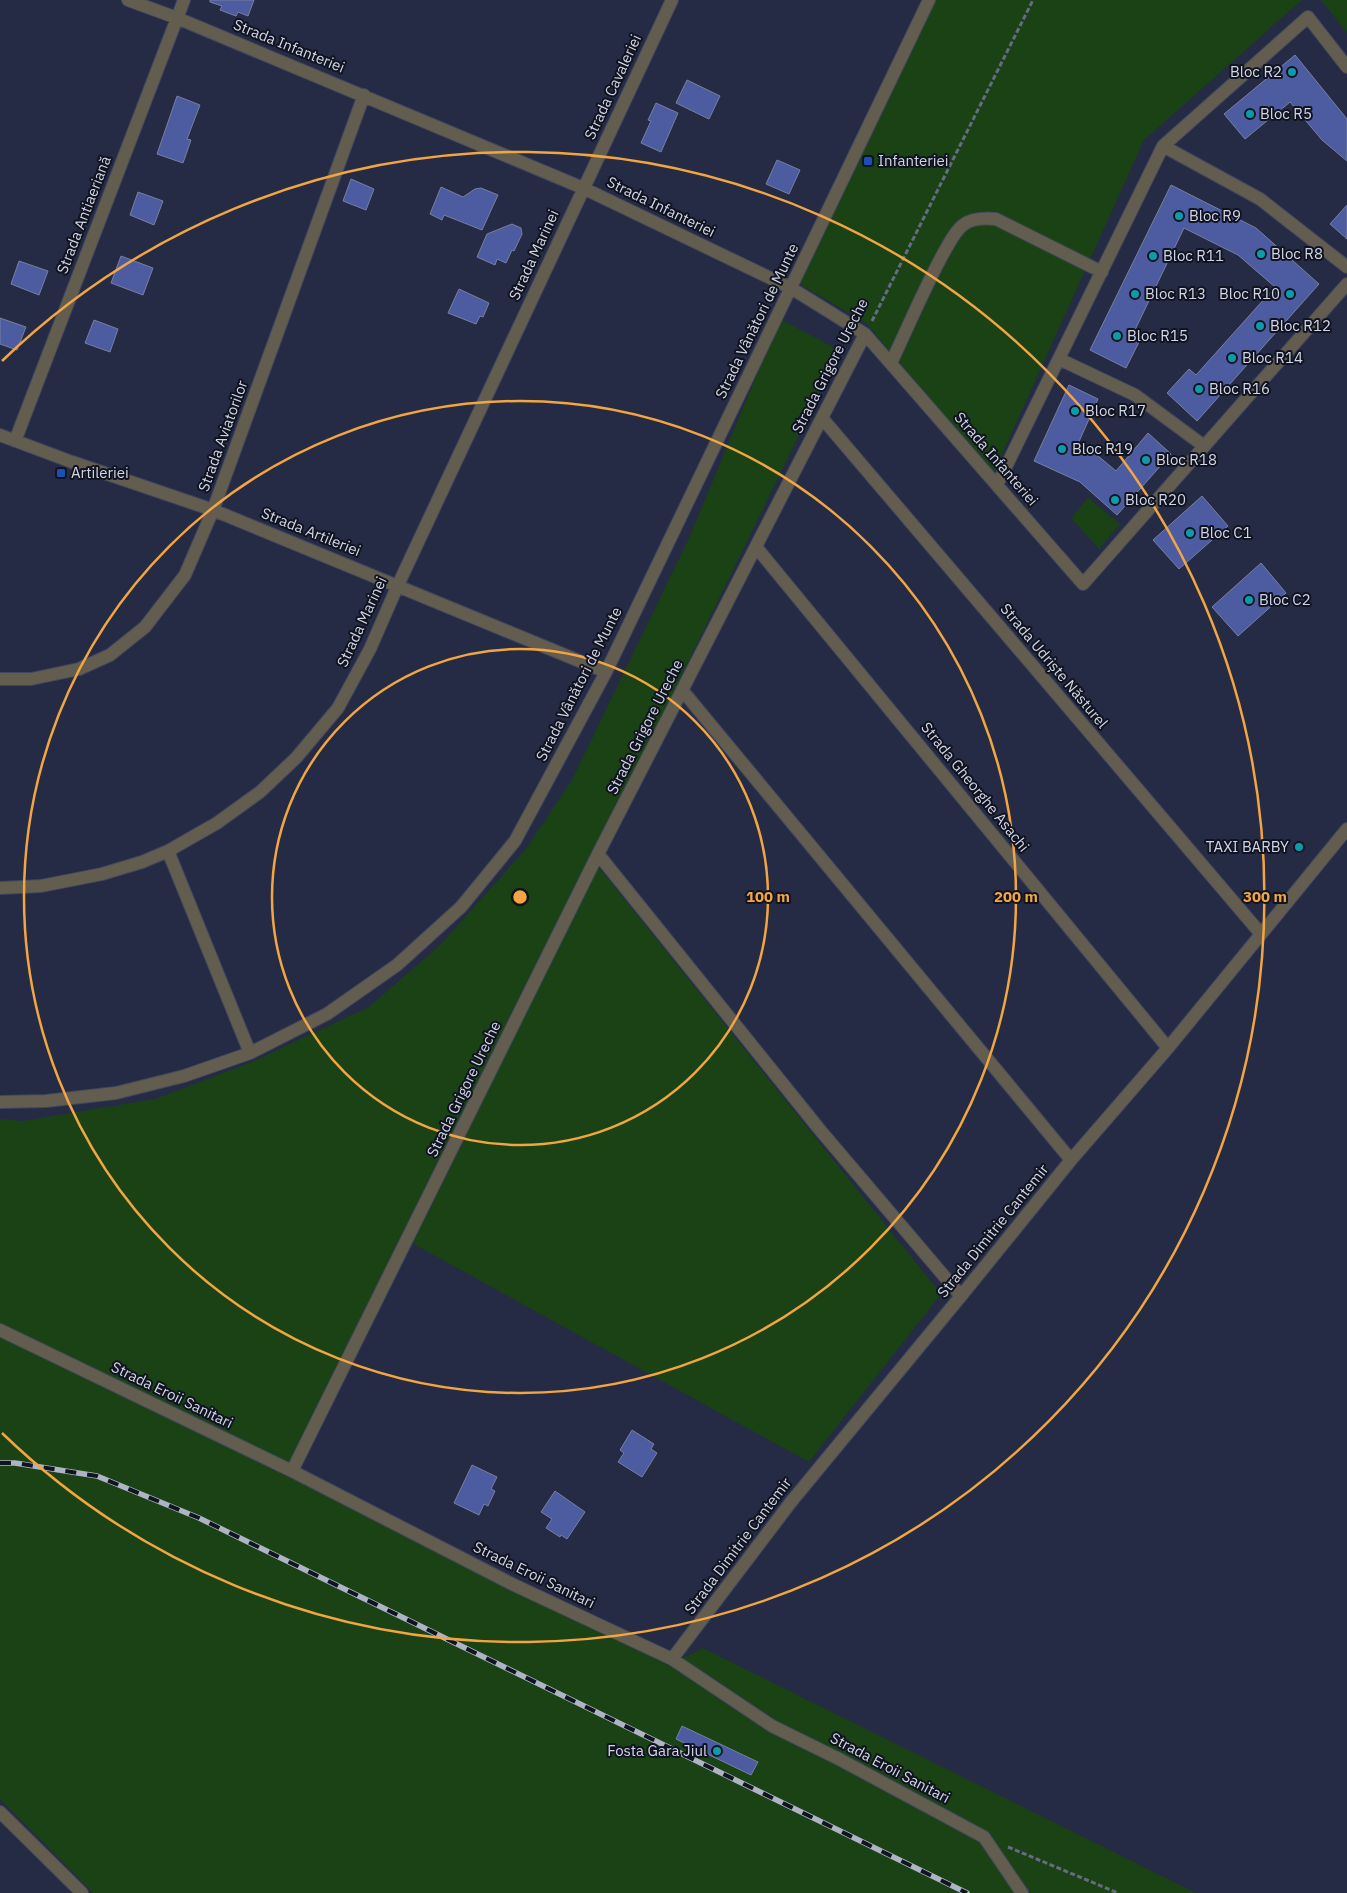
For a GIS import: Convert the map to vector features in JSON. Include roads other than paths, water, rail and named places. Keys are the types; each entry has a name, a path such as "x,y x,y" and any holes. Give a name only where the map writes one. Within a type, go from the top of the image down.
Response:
{"street":[{"name":"Strada Infanteriei","path":"128,0 177,18 364,95 583,188 791,288 866,334 1084,584 1204,446"},
{"name":"Strada Antiaeriană","path":"15,441 184,0"},
{"name":"Strada Cavaleriei","path":"583,188 672,0"},
{"name":"Strada Vânători de Munte","path":"0,1102 46,1101 116,1093 184,1076 250,1053 327,1014 390,971 460,907 515,841 606,672 929,0"},
{"path":"997,485 1163,146 1308,17 1347,66"},
{"name":"Strada Aviatorilor","path":"0,679 31,679 80,669 110,655 145,627 185,575 213,510 364,95"},
{"path":"1163,146 1260,199 1347,268"},
{"name":"Strada Marinei","path":"0,888 41,886 102,874 168,851 217,823 260,792 296,758 338,708 370,649 583,188"},
{"path":"891,363 933,272 953,236 962,225 972,220 983,218 996,219 1102,272"},
{"path":"1059,359 1134,395 1204,446 1347,284"},
{"name":"Strada Grigore Ureche","path":"292,1471 598,854 866,334"},
{"name":"Strada Udriște Năsturel","path":"822,418 1262,934"},
{"name":"Strada Artileriei","path":"0,435 213,510 606,672"},
{"name":"Strada Gheorghe Asachi","path":"756,547 1168,1048"},
{"path":"682,690 1071,1160"},
{"name":"Strada Dimitrie Cantemir","path":"672,1659 791,1502 1071,1160 1168,1048 1347,829"},
{"path":"168,851 250,1053"},
{"path":"598,854 820,1130 961,1296"},
{"name":"Strada Eroii Sanitari","path":"0,1330 292,1471 512,1584 672,1659 772,1726 839,1759 984,1837 1022,1893"},
{"path":"0,1812 82,1893"}],"railway":[{"path":"0,1463 15,1463 97,1476 199,1518 967,1893"}],"place":[{"name":"Bloc R2","path":"1292,72"},
{"name":"Bloc R5","path":"1250,114"},
{"name":"Infanteriei","path":"868,161"},
{"name":"Bloc R9","path":"1179,216"},
{"name":"Bloc R8","path":"1261,254"},
{"name":"Bloc R11","path":"1153,256"},
{"name":"Bloc R13","path":"1135,294"},
{"name":"Bloc R10","path":"1290,294"},
{"name":"Bloc R12","path":"1260,326"},
{"name":"Bloc R15","path":"1117,336"},
{"name":"Bloc R14","path":"1232,358"},
{"name":"Bloc R16","path":"1199,389"},
{"name":"Bloc R17","path":"1075,411"},
{"name":"Bloc R19","path":"1062,449"},
{"name":"Bloc R18","path":"1146,460"},
{"name":"Artileriei","path":"61,473"},
{"name":"Bloc R20","path":"1115,500"},
{"name":"Bloc C1","path":"1190,533"},
{"name":"Bloc C2","path":"1249,600"},
{"name":"TAXI BARBY","path":"1299,847"},
{"name":"Fosta Gara Jiul","path":"717,1751"}]}
